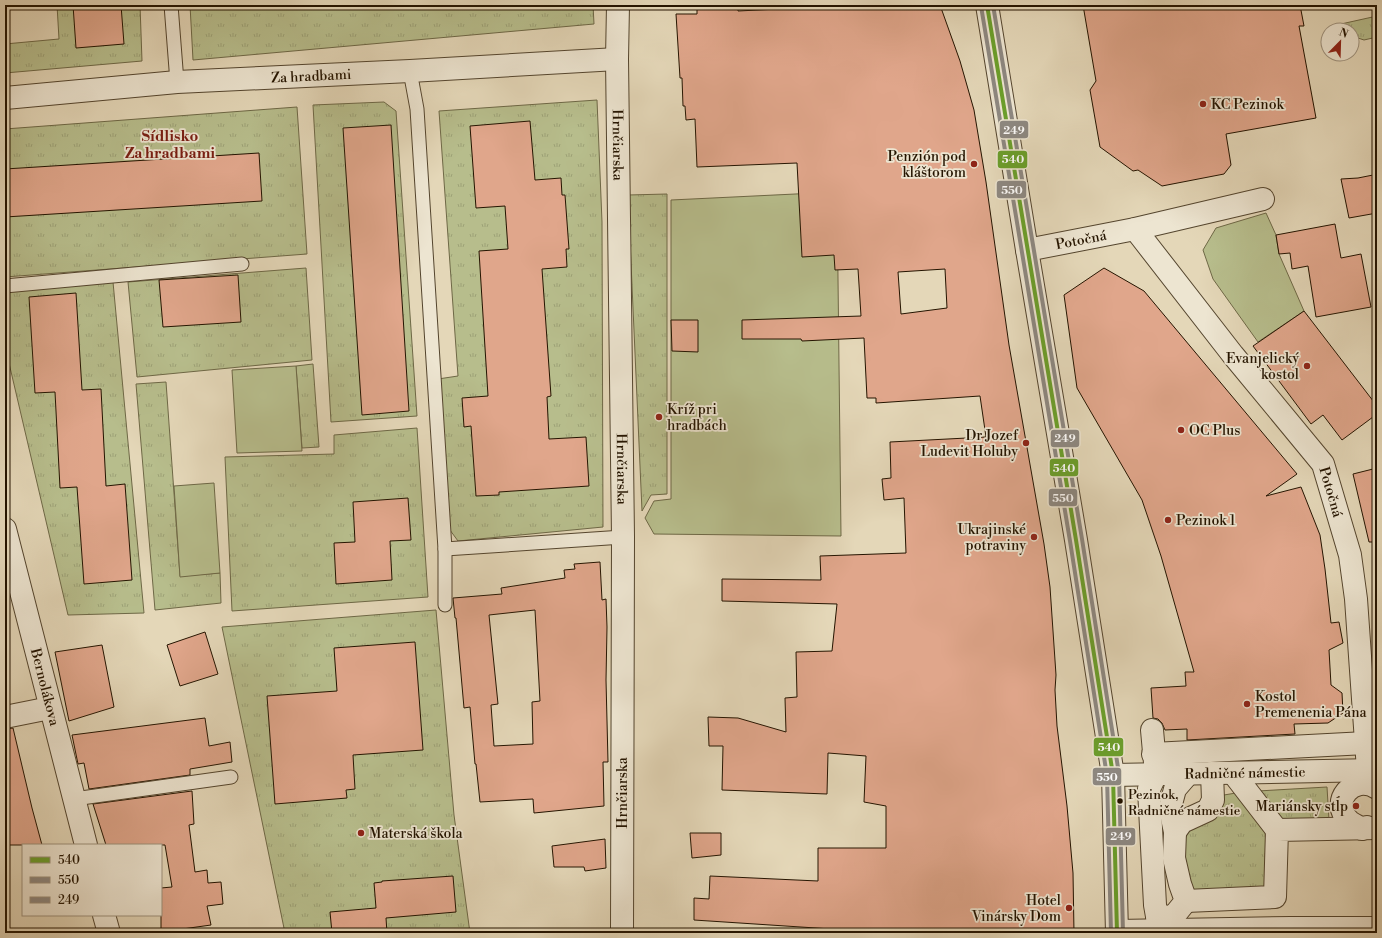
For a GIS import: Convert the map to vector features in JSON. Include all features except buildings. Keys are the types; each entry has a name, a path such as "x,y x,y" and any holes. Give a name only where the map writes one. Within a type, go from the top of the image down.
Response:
{"street":[{"name":"Hrnčiarska","path":"618,5 617,59 624,537 622,933"},
{"path":"987,5 1075,533 1122,775 1117,932 1291,928 1377,928"},
{"name":"Za hradbami","path":"5,98 177,82 617,59"},
{"name":"Potočná","path":"1027,250 1135,229 1263,199"},
{"name":"Potočná","path":"1135,229 1234,355 1323,464 1350,554 1356,599 1366,743 1370,776"},
{"name":"Bernolákova","path":"5,529 86,844"},
{"path":"5,717 50,708"},
{"path":"1152,730 1155,764 1149,789 1155,905 1158,919 1173,917 1186,900"},
{"path":"1155,764 1366,743"},
{"name":"Radničné námestie","path":"1122,775 1155,764 1188,774 1223,773 1370,776"},
{"path":"1175,832 1182,822 1208,810 1223,773 1277,830 1275,897 1186,900"},
{"path":"1186,900 1180,884 1174,858 1175,832 1170,808 1175,788 1188,774"},
{"path":"1370,776 1350,788 1345,793 1342,800 1342,807 1348,821 1372,826"},
{"path":"1277,830 1372,826"},
{"path":"104,916 109,933"}],"lane":[{"path":"171,5 177,82"},
{"path":"410,71 417,109 445,549 445,605"},
{"path":"5,286 242,264"},
{"path":"445,549 624,537"},
{"path":"74,799 231,777"}],"green space":[{"path":"57,5 140,5 142,61 5,73 5,44 59,39"},
{"path":"190,5 593,5 594,24 193,60"},
{"path":"1377,16 1377,37 1364,40 1360,39 1360,22 1350,22"},
{"path":"597,100 602,222 603,527 458,541 447,526 438,379 458,376 439,111"},
{"path":"384,102 396,111 417,416 331,422 313,105"},
{"path":"297,107 307,254 5,277 5,129"},
{"path":"837,192 841,536 654,534 645,518 654,501 671,499 671,200"},
{"path":"667,194 667,494 651,495 642,511 628,195"},
{"path":"1266,213 1276,235 1279,254 1304,311 1258,342 1213,279 1203,250 1216,228"},
{"path":"306,268 312,360 137,377 128,282"},
{"path":"113,282 144,613 68,615 5,346 5,291"},
{"path":"313,364 319,447 302,448 296,366"},
{"path":"296,366 302,451 237,453 232,370"},
{"path":"166,382 180,576 220,573 221,603 155,610 136,384"},
{"path":"417,428 428,597 232,611 225,457 334,454 334,435"},
{"path":"214,483 220,573 180,577 174,486"},
{"path":"436,610 454,815 470,933 285,933 222,627"},
{"path":"1327,787 1329,820 1283,822 1258,791"},
{"path":"1242,792 1270,830 1270,892 1189,893 1181,880 1185,825 1218,796"}],"transit line":[{"name":"540","path":"987,5 1076,540 1113,775 1117,933"},
{"name":"249","path":"993,5 1082,539 1119,774 1123,933"},
{"name":"550","path":"981,6 1070,541 1107,776 1111,933"}],"place":[{"name":"KC Pezinok","path":"1203,104"},
{"name":"Penzión pod kláštorom","path":"974,164"},
{"name":"Evanjelický kostol","path":"1307,366"},
{"name":"Kríž pri hradbách","path":"659,417"},
{"name":"OC Plus","path":"1181,430"},
{"name":"Dr Jozef Ludevit Holuby","path":"1026,443"},
{"name":"Pezinok 1","path":"1168,520"},
{"name":"Ukrajinské potraviny","path":"1034,537"},
{"name":"Kostol Premenenia Pána","path":"1247,704"},
{"name":"Pezinok, Radničné námestie","path":"1120,801"},
{"name":"Mariánsky stĺp","path":"1356,806"},
{"name":"Materská škola","path":"361,833"},
{"name":"Hotel Vinársky Dom","path":"1069,908"}],"district":[{"name":"Sídlisko Za hradbami","path":"170,144"}]}
